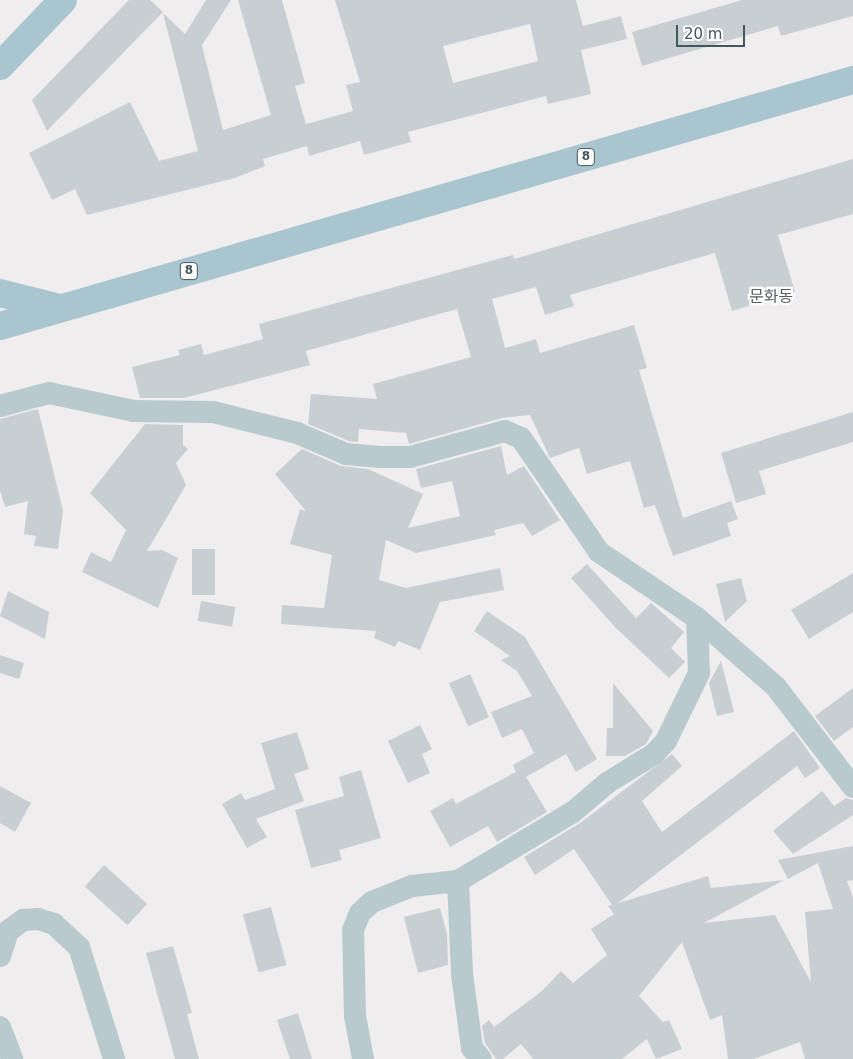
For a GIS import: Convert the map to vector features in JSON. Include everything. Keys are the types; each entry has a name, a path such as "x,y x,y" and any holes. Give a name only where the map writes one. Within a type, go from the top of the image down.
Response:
{"main road":[{"path":"0,66 63,0"},
{"name":"8","path":"0,326 853,80"},
{"path":"0,292 60,308"},
{"name":"8","path":"0,312 60,308"}],"street":[{"path":"0,406 49,393 134,411 213,412 297,433 346,454 380,457 410,457 505,432 522,438 599,552 697,618 776,687 853,787"},
{"path":"363,1059 355,1016 353,930 360,913 372,902 404,889 458,881 573,812 607,782 654,754 666,741 699,673 697,618"},
{"path":"458,881 462,974 472,1048 481,1059"},
{"path":"0,956 8,931 23,920 38,918 54,924 79,947 114,1059"},
{"path":"0,1026 12,1059"}],"building":[{"path":"129,0 150,0 163,12 47,131 32,100"},
{"path":"206,0 231,0 202,45 223,130 271,115 238,0 282,0 305,83 295,86 306,124 353,111 346,85 360,82 335,0 576,0 583,26 621,16 627,39 581,50 591,94 548,104 546,96 408,132 411,142 364,155 360,141 309,156 307,146 263,159 265,166 235,178 87,215 75,189 52,200 29,153 130,102 159,161 198,151 163,13 185,34","holes":["530,24 538,61 453,83 443,46"]},
{"path":"742,0 853,0 853,16 781,36 778,26 642,66 632,32"},
{"path":"853,159 853,214 778,235 795,292 732,311 715,253 570,295 574,306 545,315 536,287 492,299 505,348 536,339 540,353 634,325 647,368 639,370 683,518 731,501 738,519 727,523 731,536 673,556 655,505 644,508 630,461 587,474 579,448 550,458 530,415 502,418 409,444 406,433 359,429 358,442 349,441 308,424 311,394 377,399 373,384 471,357 457,309 306,351 310,365 184,398 140,398 132,367 180,355 178,350 201,344 204,355 263,339 259,324 513,255 514,259"},
{"path":"38,409 63,511 58,549 34,546 36,536 24,534 28,501 5,507 0,491 0,419"},
{"path":"853,412 853,442 759,471 766,494 736,503 721,453"},
{"path":"145,424 183,425 183,445 188,449 176,463 186,485 147,551 162,550 178,558 158,608 82,572 91,552 111,562 126,530 90,493"},
{"path":"501,446 507,475 524,466 560,520 532,536 523,523 494,530 496,535 416,553 386,540 379,580 406,588 500,568 504,590 440,602 420,650 398,641 395,647 374,638 376,631 281,624 282,605 324,608 332,555 290,544 300,509 306,511 275,474 302,449 341,466 368,469 423,494 408,528 460,516 452,481 421,488 416,469"},
{"path":"192,549 215,549 215,595 192,595"},
{"path":"587,564 636,618 651,603 684,632 671,648 685,662 669,678 616,628 571,578"},
{"path":"853,573 853,612 809,639 791,610"},
{"path":"741,578 747,601 725,622 716,584"},
{"path":"8,591 49,612 45,639 0,616"},
{"path":"201,601 235,607 232,627 198,621"},
{"path":"487,611 525,637 597,759 576,772 566,754 526,777 547,812 497,842 488,826 450,847 430,811 453,798 456,804 516,772 513,765 534,753 522,729 502,738 491,712 532,696 517,671 501,660 510,656 474,631"},
{"path":"0,655 24,663 19,679 0,673"},
{"path":"721,661 734,712 717,716 709,683"},
{"path":"470,674 489,717 468,726 449,683"},
{"path":"613,683 653,731 646,744 625,756 606,756 607,728 613,728"},
{"path":"853,688 853,727 834,741 815,716"},
{"path":"420,725 432,749 422,754 430,773 408,783 388,741"},
{"path":"794,731 820,768 805,778 797,766 618,903 708,876 711,888 784,880 704,923 775,915 811,982 805,912 833,909 818,863 788,879 778,860 853,846 853,880 847,881 853,898 853,1059 805,1059 800,1042 754,1059 728,1059 722,1015 710,1020 682,942 639,996 663,1022 669,1020 682,1049 656,1059 647,1039 622,1059 533,1059 521,1044 503,1059 496,1059 485,1043 482,1026 489,1020 494,1027 542,991 561,971 573,983 607,955 591,929 614,914 608,906 612,905 574,849 535,875 524,857 580,823 672,754 682,766 642,801 662,832"},
{"path":"297,732 309,769 294,774 304,801 256,819 267,837 247,848 222,804 241,793 245,800 275,789 261,743"},
{"path":"361,770 381,838 339,850 342,860 311,868 295,810 344,796 339,777"},
{"path":"0,786 31,803 15,832 0,823"},
{"path":"822,791 834,806 846,798 853,800 853,815 793,854 773,831"},
{"path":"104,865 147,904 128,925 85,887"},
{"path":"271,907 287,965 259,972 243,915"},
{"path":"440,908 447,934 448,965 418,973 404,917"},
{"path":"173,946 192,1013 187,1014 199,1059 175,1059 146,953"},
{"path":"298,1013 312,1059 290,1059 277,1020"}],"district":[{"name":"문화동","path":"771,297"}]}
